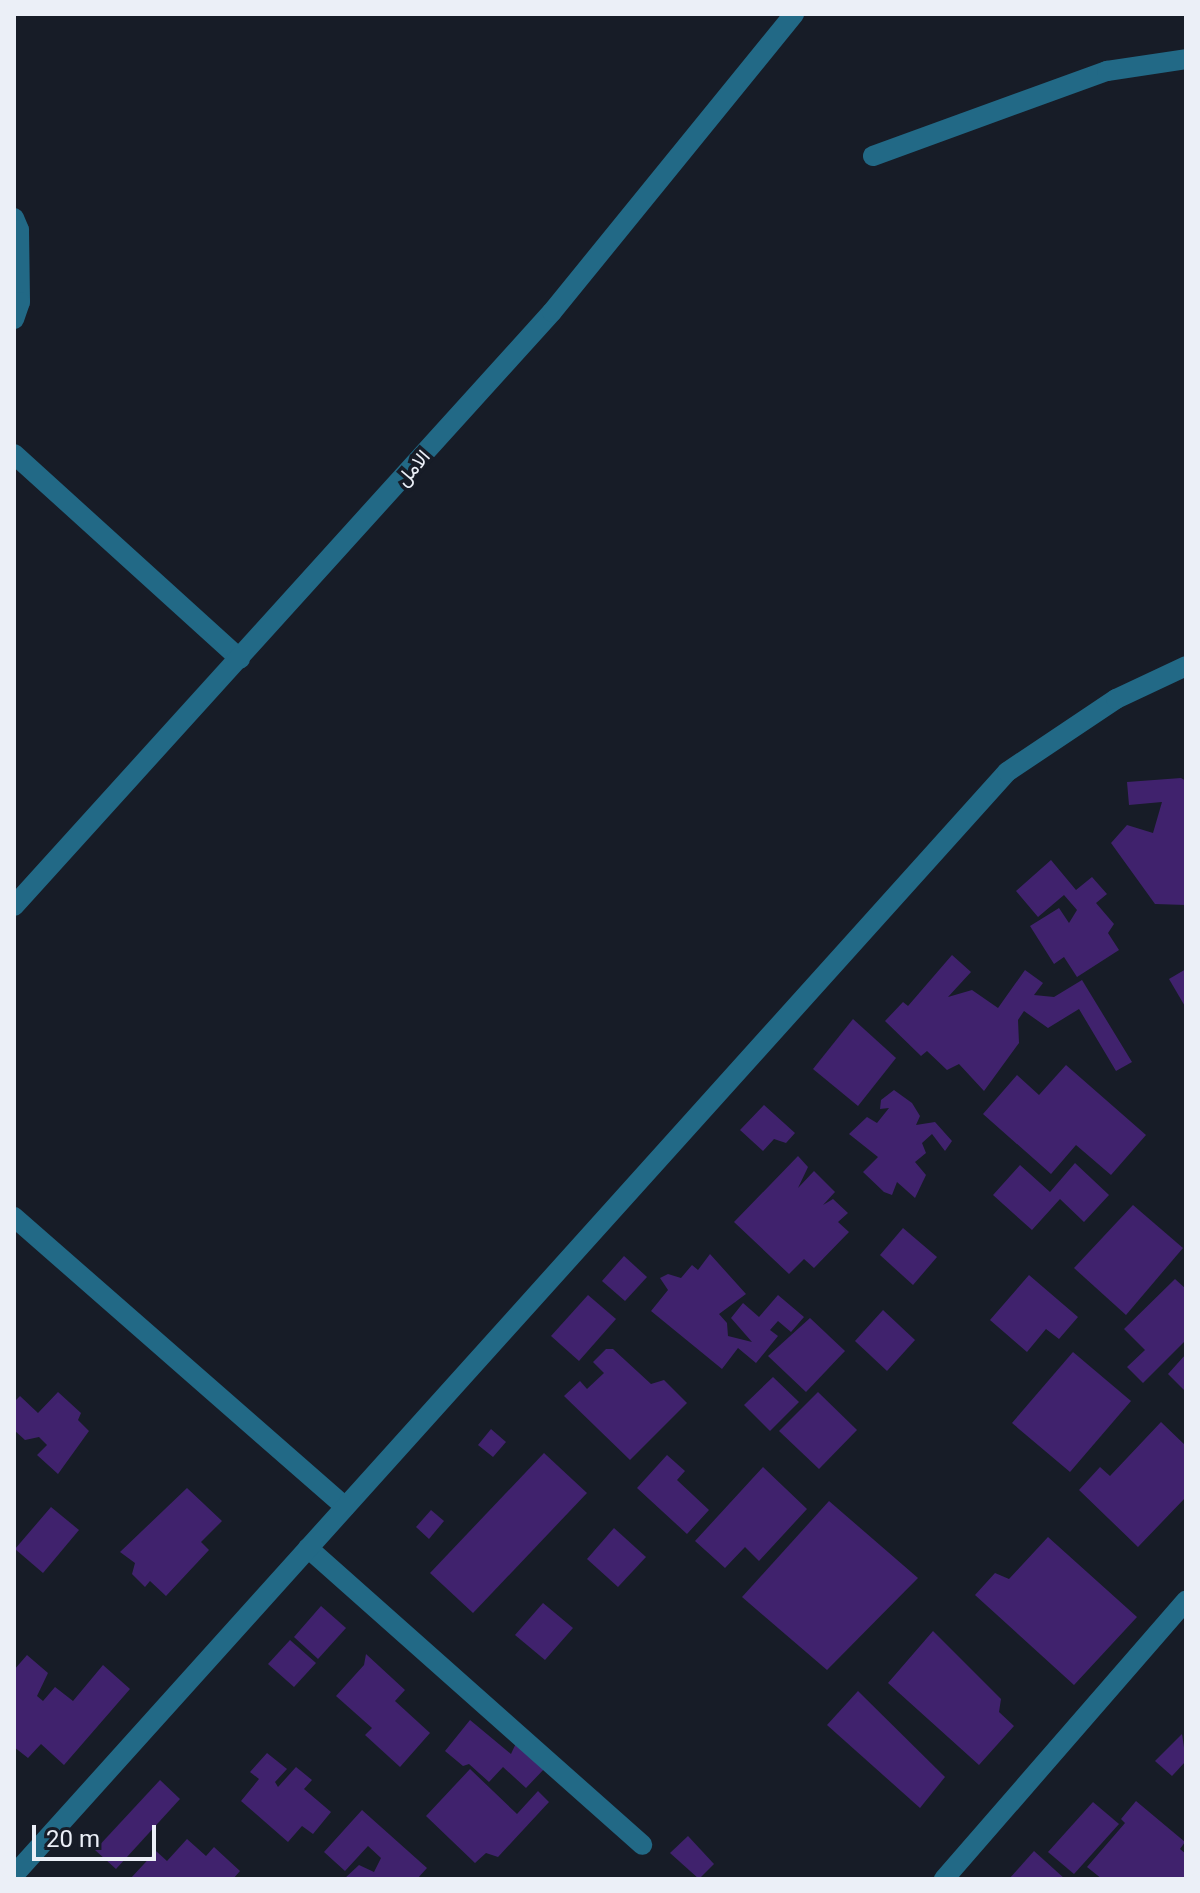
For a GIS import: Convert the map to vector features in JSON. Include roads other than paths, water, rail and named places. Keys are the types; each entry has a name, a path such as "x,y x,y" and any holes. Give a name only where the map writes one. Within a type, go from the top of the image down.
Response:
{"street":[{"name":"الامل","path":"14,906 552,312 794,14"},
{"path":"873,156 1107,71 1186,59"},
{"path":"14,218 19,230 20,287 14,319"},
{"path":"14,454 240,659"},
{"path":"14,1875 1007,772 1116,699 1186,666"},
{"path":"14,1217 345,1507"},
{"path":"308,1548 642,1845"},
{"path":"944,1879 1186,1601"}]}
